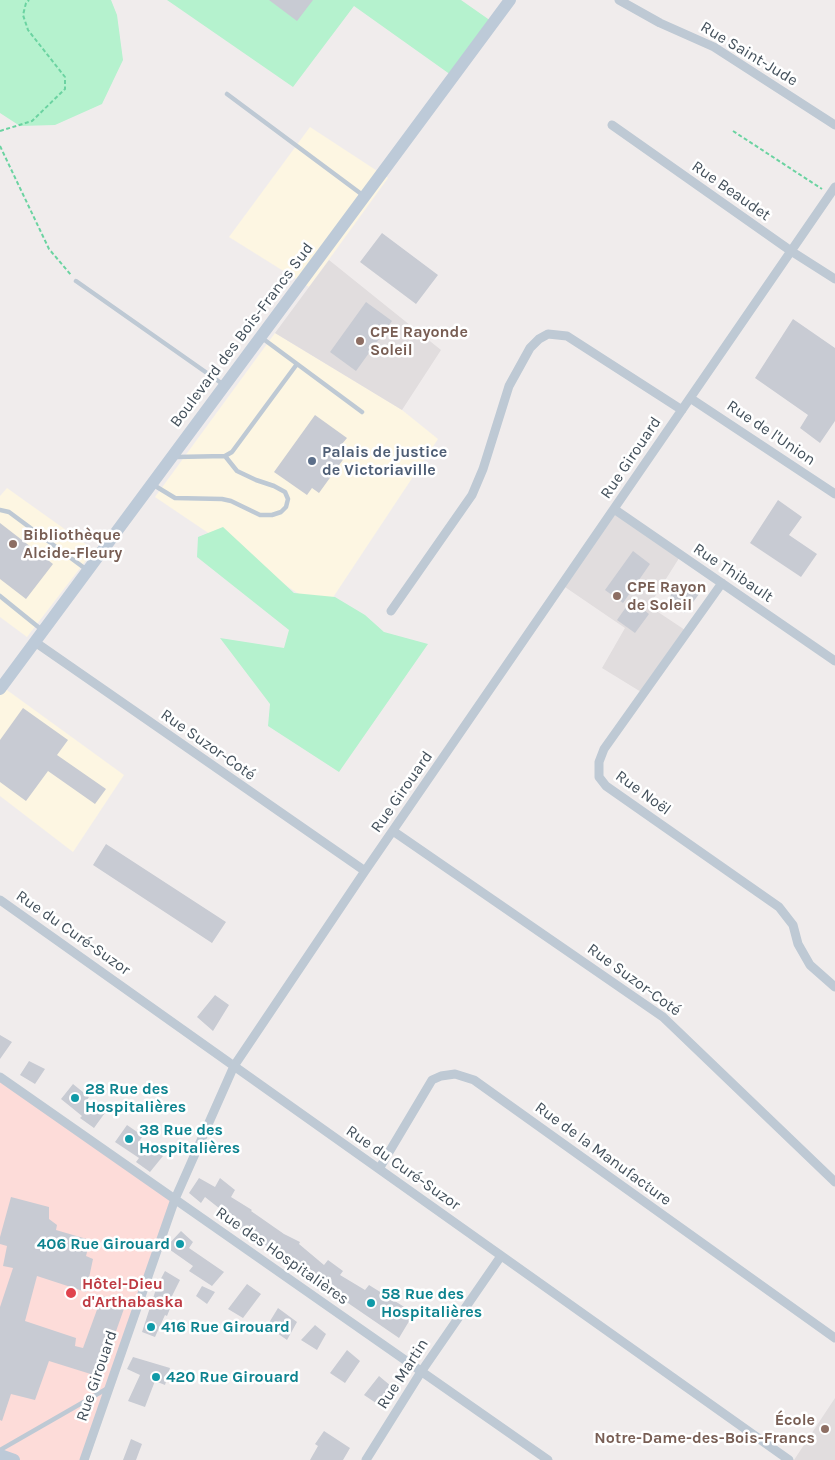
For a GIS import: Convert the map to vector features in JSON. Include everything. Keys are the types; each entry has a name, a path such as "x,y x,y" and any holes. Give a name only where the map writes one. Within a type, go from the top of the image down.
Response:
{"street":[{"name":"Boulevard des Bois-Francs Sud","path":"0,689 510,0"},
{"name":"Rue Saint-Jude","path":"620,0 660,23 714,47 835,125"},
{"name":"Rue Beaudet","path":"612,125 791,251 835,278"},
{"name":"Rue Girouard","path":"84,1460 175,1199 234,1066 365,871 832,191"},
{"path":"391,611 472,495 483,469 509,386 530,348 539,339 548,334 567,336 682,410"},
{"name":"Rue de l'Union","path":"690,398 835,494"},
{"name":"Rue Thibault","path":"614,510 835,661"},
{"name":"Rue Noël","path":"722,583 604,749 599,762 599,777 606,786 779,907 793,925 798,944 810,965 835,987"},
{"name":"Rue Suzor-Coté","path":"35,642 365,871"},
{"name":"Rue Suzor-Coté","path":"393,831 663,1017 835,1182"},
{"name":"Rue du Curé-Suzor","path":"0,900 789,1460"},
{"name":"Rue de la Manufacture","path":"379,1169 432,1080 441,1076 455,1074 474,1080 835,1338"},
{"name":"Rue des Hospitalières","path":"0,1077 548,1460"},
{"name":"Rue Martin","path":"366,1460 421,1372 501,1256"},
{"path":"0,1455 14,1460"}],"lane":[{"path":"227,94 365,196"},
{"path":"76,281 225,386"},
{"path":"260,337 362,412"},
{"path":"172,457 225,456 232,452 297,364"},
{"path":"152,484 175,498 222,499 231,501 260,515 272,515 281,512 286,506 288,499 285,492 237,471 225,456"},
{"path":"0,510 9,512 88,571"},
{"path":"0,596 43,631"},
{"path":"0,1450 110,1387"}],"path":[{"path":"0,131 32,121 65,89 65,77 28,30 23,15 26,3 29,0"},
{"path":"733,131 832,191"},
{"path":"0,146 49,249 76,281"}],"shaded area":[{"path":"310,127 388,178 309,287 229,237"},
{"name":"CPE Rayonde Soleil","path":"329,260 441,350 402,410 275,333"},
{"path":"275,333 402,410 438,439 324,611 155,497"},
{"path":"7,488 94,550 27,637 0,617 0,496"},
{"name":"CPE Rayon de Soleil","path":"614,509 681,555 649,606 688,632 646,695 602,668 625,628 562,585"},
{"path":"0,685 124,775 73,852 0,796"},
{"name":"Hôtel-Dieu d'Arthabaska","path":"0,1077 175,1199 84,1460 14,1460 0,1455"},
{"name":"École Notre-Dame-des-Bois-Francs","path":"835,1398 835,1460 794,1460"}],"green space":[{"path":"0,0 111,0 117,15 123,60 102,104 55,125 20,126 0,113"},
{"path":"167,0 461,0 491,21 451,75 354,6 293,87"},
{"path":"223,527 294,593 335,597 365,615 384,632 428,644 339,772 268,726 270,704 220,638 284,648 289,630 197,557 198,537"}],"building":[{"path":"269,0 313,0 297,21"},
{"path":"382,233 438,275 416,304 360,262"},
{"path":"366,302 392,321 356,371 330,352"},
{"path":"793,319 835,348 835,421 820,443 800,428 808,415 755,378"},
{"name":"Palais de justice de Victoriaville","path":"315,415 347,438 342,444 350,450 319,493 312,488 307,495 274,472"},
{"path":"778,500 802,517 789,535 817,554 801,577 750,543"},
{"name":"Bibliothèque Alcide-Fleury","path":"0,523 53,564 26,599 0,579"},
{"path":"633,551 650,564 623,603 605,590"},
{"path":"680,581 699,594 685,613 667,601"},
{"path":"631,600 649,614 635,633 617,620"},
{"path":"23,708 68,740 57,755 106,789 95,804 48,771 26,801 0,782 0,740"},
{"path":"106,844 226,922 212,943 93,865"},
{"path":"215,995 229,1005 213,1031 197,1017"},
{"path":"0,1035 12,1042 0,1059"},
{"path":"29,1061 45,1069 35,1084 20,1075"},
{"path":"73,1084 89,1097 87,1100 107,1110 94,1128 80,1118 82,1116 61,1099"},
{"path":"127,1125 143,1136 140,1140 163,1156 150,1172 136,1162 139,1158 115,1142"},
{"path":"199,1178 215,1187 220,1178 235,1190 231,1197 284,1234 300,1242 299,1244 324,1265 328,1260 343,1271 340,1275 365,1290 369,1285 414,1313 399,1338 329,1290 328,1292 271,1249 227,1220 229,1216 205,1197 201,1203 189,1193"},
{"name":"Hôtel-Dieu d'Arthabaska","path":"11,1197 49,1207 49,1219 57,1225 56,1230 90,1240 86,1256 93,1259 86,1292 37,1276 25,1321 76,1338 75,1346 83,1348 102,1296 126,1303 108,1354 105,1353 97,1376 49,1361 35,1400 11,1394 2,1421 0,1420 0,1307 13,1268 3,1266 7,1246 0,1244 0,1237"},
{"path":"181,1231 193,1242 189,1248 224,1272 212,1286 189,1271 193,1266 166,1247"},
{"path":"165,1271 180,1280 170,1300 173,1301 167,1316 165,1315 155,1337 142,1332 157,1286"},
{"path":"247,1284 261,1294 243,1318 228,1309"},
{"path":"202,1286 215,1292 207,1304 196,1296"},
{"path":"278,1308 297,1322 287,1340 267,1326"},
{"path":"315,1325 326,1334 317,1350 301,1340"},
{"path":"347,1350 360,1361 345,1383 330,1373"},
{"path":"133,1357 170,1368 165,1385 155,1381 145,1407 128,1401 140,1375 127,1369"},
{"path":"379,1376 391,1386 379,1405 364,1395"},
{"path":"324,1431 350,1448 343,1460 310,1460 318,1446 315,1444"},
{"path":"131,1439 142,1444 136,1460 123,1460"}],"place":[{"name":"CPE Rayonde Soleil","path":"360,341"},
{"name":"Palais de justice de Victoriaville","path":"312,461"},
{"name":"Bibliothèque Alcide-Fleury","path":"13,544"},
{"name":"CPE Rayon de Soleil","path":"617,596"},
{"name":"28 Rue des Hospitalières","path":"75,1098"},
{"name":"38 Rue des Hospitalières","path":"129,1139"},
{"name":"406 Rue Girouard","path":"180,1244"},
{"name":"Hôtel-Dieu d'Arthabaska","path":"71,1293"},
{"name":"58 Rue des Hospitalières","path":"371,1303"},
{"name":"416 Rue Girouard","path":"151,1327"},
{"name":"420 Rue Girouard","path":"156,1377"},
{"name":"École Notre-Dame-des-Bois-Francs","path":"825,1429"}]}
